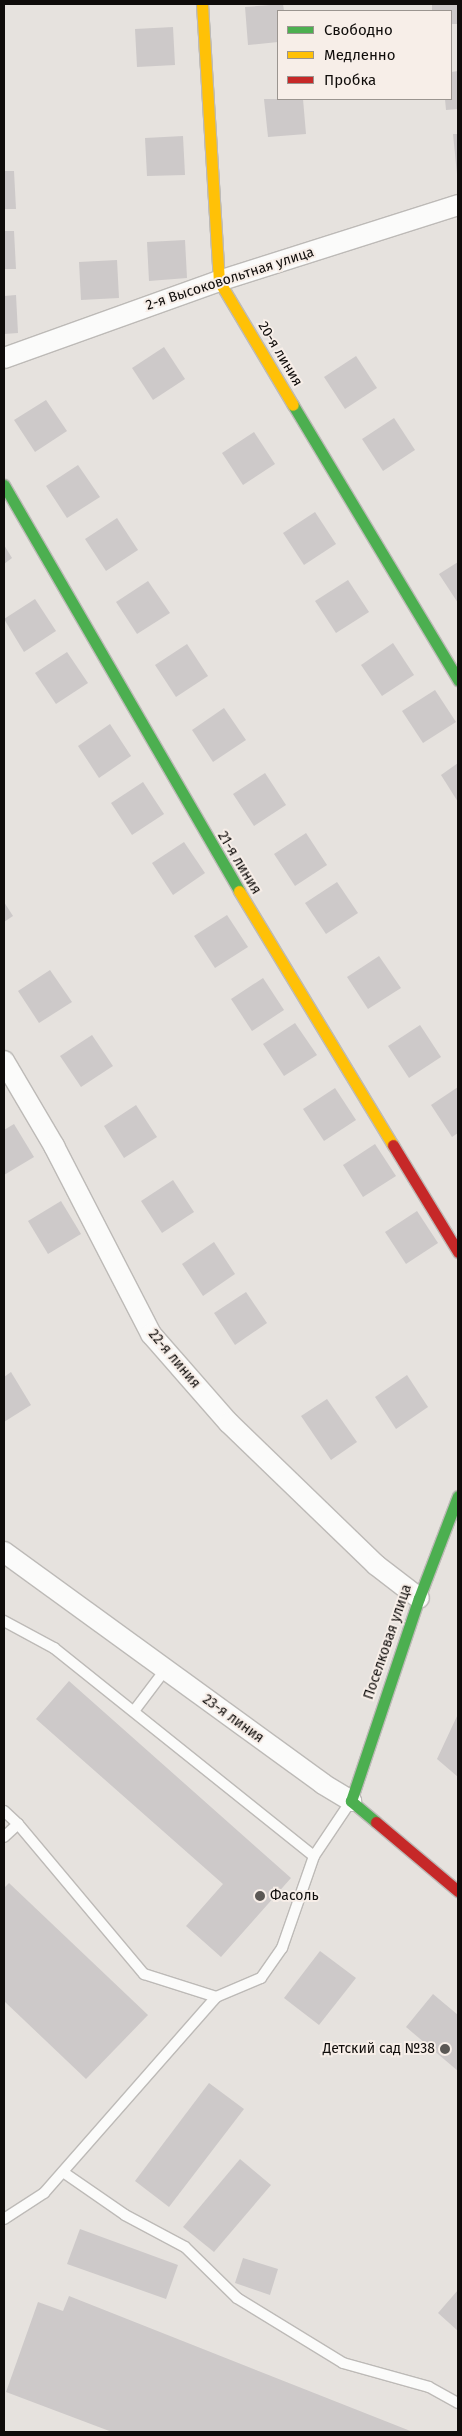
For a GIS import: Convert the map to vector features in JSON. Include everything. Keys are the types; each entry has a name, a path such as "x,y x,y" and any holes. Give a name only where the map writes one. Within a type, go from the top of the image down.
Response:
{"street":[{"name":"20-я линия","path":"202,4 219,281 458,680"},
{"name":"2-я Высоковольтная улица","path":"4,358 219,281 458,205"},
{"name":"21-я линия","path":"4,485 213,850 458,1252"},
{"name":"22-я линия","path":"4,1061 54,1146 151,1334 229,1423 376,1565 419,1598"},
{"name":"Поселковая улица","path":"351,1801 419,1598 458,1496"},
{"name":"23-я линия","path":"4,1552 323,1784 351,1801 456,1884"}],"lane":[{"path":"4,1621 54,1648 314,1856"},
{"path":"134,1711 165,1670"},
{"path":"4,2220 44,2193 216,1997 261,1978 282,1948 314,1856 351,1801"},
{"path":"4,1811 18,1824 144,1974 216,1997"},
{"path":"4,1837 18,1824"},
{"path":"62,2172 126,2215 185,2247 237,2298 343,2363 429,2387 458,2403"}],"building":[{"path":"283,4 284,10 277,10 277,42 248,45 245,7"},
{"path":"432,4 458,4 458,24 452,24 452,10 432,10"},
{"path":"173,27 175,65 137,67 135,29"},
{"path":"458,71 458,109 446,110 445,100 452,100 452,72"},
{"path":"264,99 303,100 306,134 268,137"},
{"path":"453,134 458,134 458,174 457,174"},
{"path":"183,136 185,175 147,176 145,138"},
{"path":"4,171 14,171 16,209 4,209"},
{"path":"4,231 14,231 16,269 4,269"},
{"path":"185,240 187,278 149,281 147,242"},
{"path":"117,260 119,298 81,300 79,262"},
{"path":"16,295 18,333 4,334 4,296"},
{"path":"164,347 185,379 153,400 132,368"},
{"path":"356,356 377,388 345,409 324,377"},
{"path":"46,400 67,431 35,452 14,420"},
{"path":"394,418 415,450 383,471 362,439"},
{"path":"254,432 275,464 243,485 222,453"},
{"path":"78,465 100,497 67,518 46,486"},
{"path":"315,512 336,544 304,565 283,533"},
{"path":"117,518 138,550 106,571 85,539"},
{"path":"4,545 12,558 4,564"},
{"path":"458,562 458,603 439,574"},
{"path":"348,580 369,612 336,633 315,601"},
{"path":"148,581 170,613 137,634 116,602"},
{"path":"35,599 56,631 24,652 4,619"},
{"path":"393,643 414,675 382,696 361,665"},
{"path":"187,644 208,676 176,697 155,665"},
{"path":"67,652 88,683 56,704 35,673"},
{"path":"435,690 456,722 423,743 402,711"},
{"path":"224,708 246,740 213,762 192,730"},
{"path":"110,724 131,756 99,778 78,746"},
{"path":"458,763 458,802 441,775"},
{"path":"265,773 286,805 254,826 233,794"},
{"path":"143,782 164,814 132,835 111,803"},
{"path":"306,833 327,865 295,886 274,854"},
{"path":"184,842 205,873 173,895 152,863"},
{"path":"337,882 358,913 326,934 305,903"},
{"path":"4,902 13,916 4,922"},
{"path":"227,915 248,947 215,968 194,936"},
{"path":"379,956 401,988 368,1009 347,977"},
{"path":"50,970 72,1002 39,1023 18,991"},
{"path":"263,978 284,1010 252,1031 231,999"},
{"path":"295,1023 317,1055 284,1076 263,1044"},
{"path":"420,1025 441,1057 409,1078 388,1046"},
{"path":"92,1035 113,1066 81,1087 60,1056"},
{"path":"458,1087 458,1133 452,1137 431,1105"},
{"path":"335,1088 356,1120 324,1141 303,1109"},
{"path":"136,1105 157,1137 124,1158 104,1126"},
{"path":"14,1124 34,1157 4,1175 4,1130"},
{"path":"375,1144 396,1176 363,1197 343,1165"},
{"path":"173,1180 194,1212 162,1233 141,1201"},
{"path":"61,1201 81,1234 48,1254 28,1221"},
{"path":"417,1211 438,1243 406,1264 385,1232"},
{"path":"214,1242 235,1274 203,1296 182,1264"},
{"path":"246,1292 267,1323 235,1345 214,1313"},
{"path":"11,1372 31,1405 4,1422 4,1377"},
{"path":"407,1375 428,1407 396,1429 375,1397"},
{"path":"327,1399 357,1442 331,1460 301,1416"},
{"path":"69,1681 291,1878 221,1957 186,1926 223,1884 36,1719"},
{"path":"458,1714 458,1777 437,1759"},
{"path":"9,1883 148,2015 86,2079 4,2001 4,1888"},
{"path":"320,1951 356,1978 319,2025 284,1998"},
{"name":"Детский сад №38","path":"433,1994 458,2015 458,2071 406,2027"},
{"path":"209,2083 244,2109 169,2207 135,2181"},
{"path":"240,2159 271,2185 214,2252 183,2227"},
{"path":"80,2229 178,2265 166,2299 67,2264"},
{"path":"243,2258 278,2269 270,2295 235,2283"},
{"path":"458,2290 458,2331 438,2313"},
{"path":"69,2296 413,2432 112,2432 6,2392 38,2302 63,2311"}],"traffic: fast":[{"path":"293,405 458,680"},
{"path":"4,485 239,891"},
{"path":"376,1822 351,1801 419,1598 458,1496"}],"traffic: slow":[{"path":"202,4 219,281 293,405"},
{"path":"239,891 393,1145"}],"traffic: jam":[{"path":"393,1145 458,1252"},
{"path":"376,1822 458,1891"}],"place":[{"name":"Фасоль","path":"260,1896"},
{"name":"Детский сад №38","path":"445,2049"}]}
